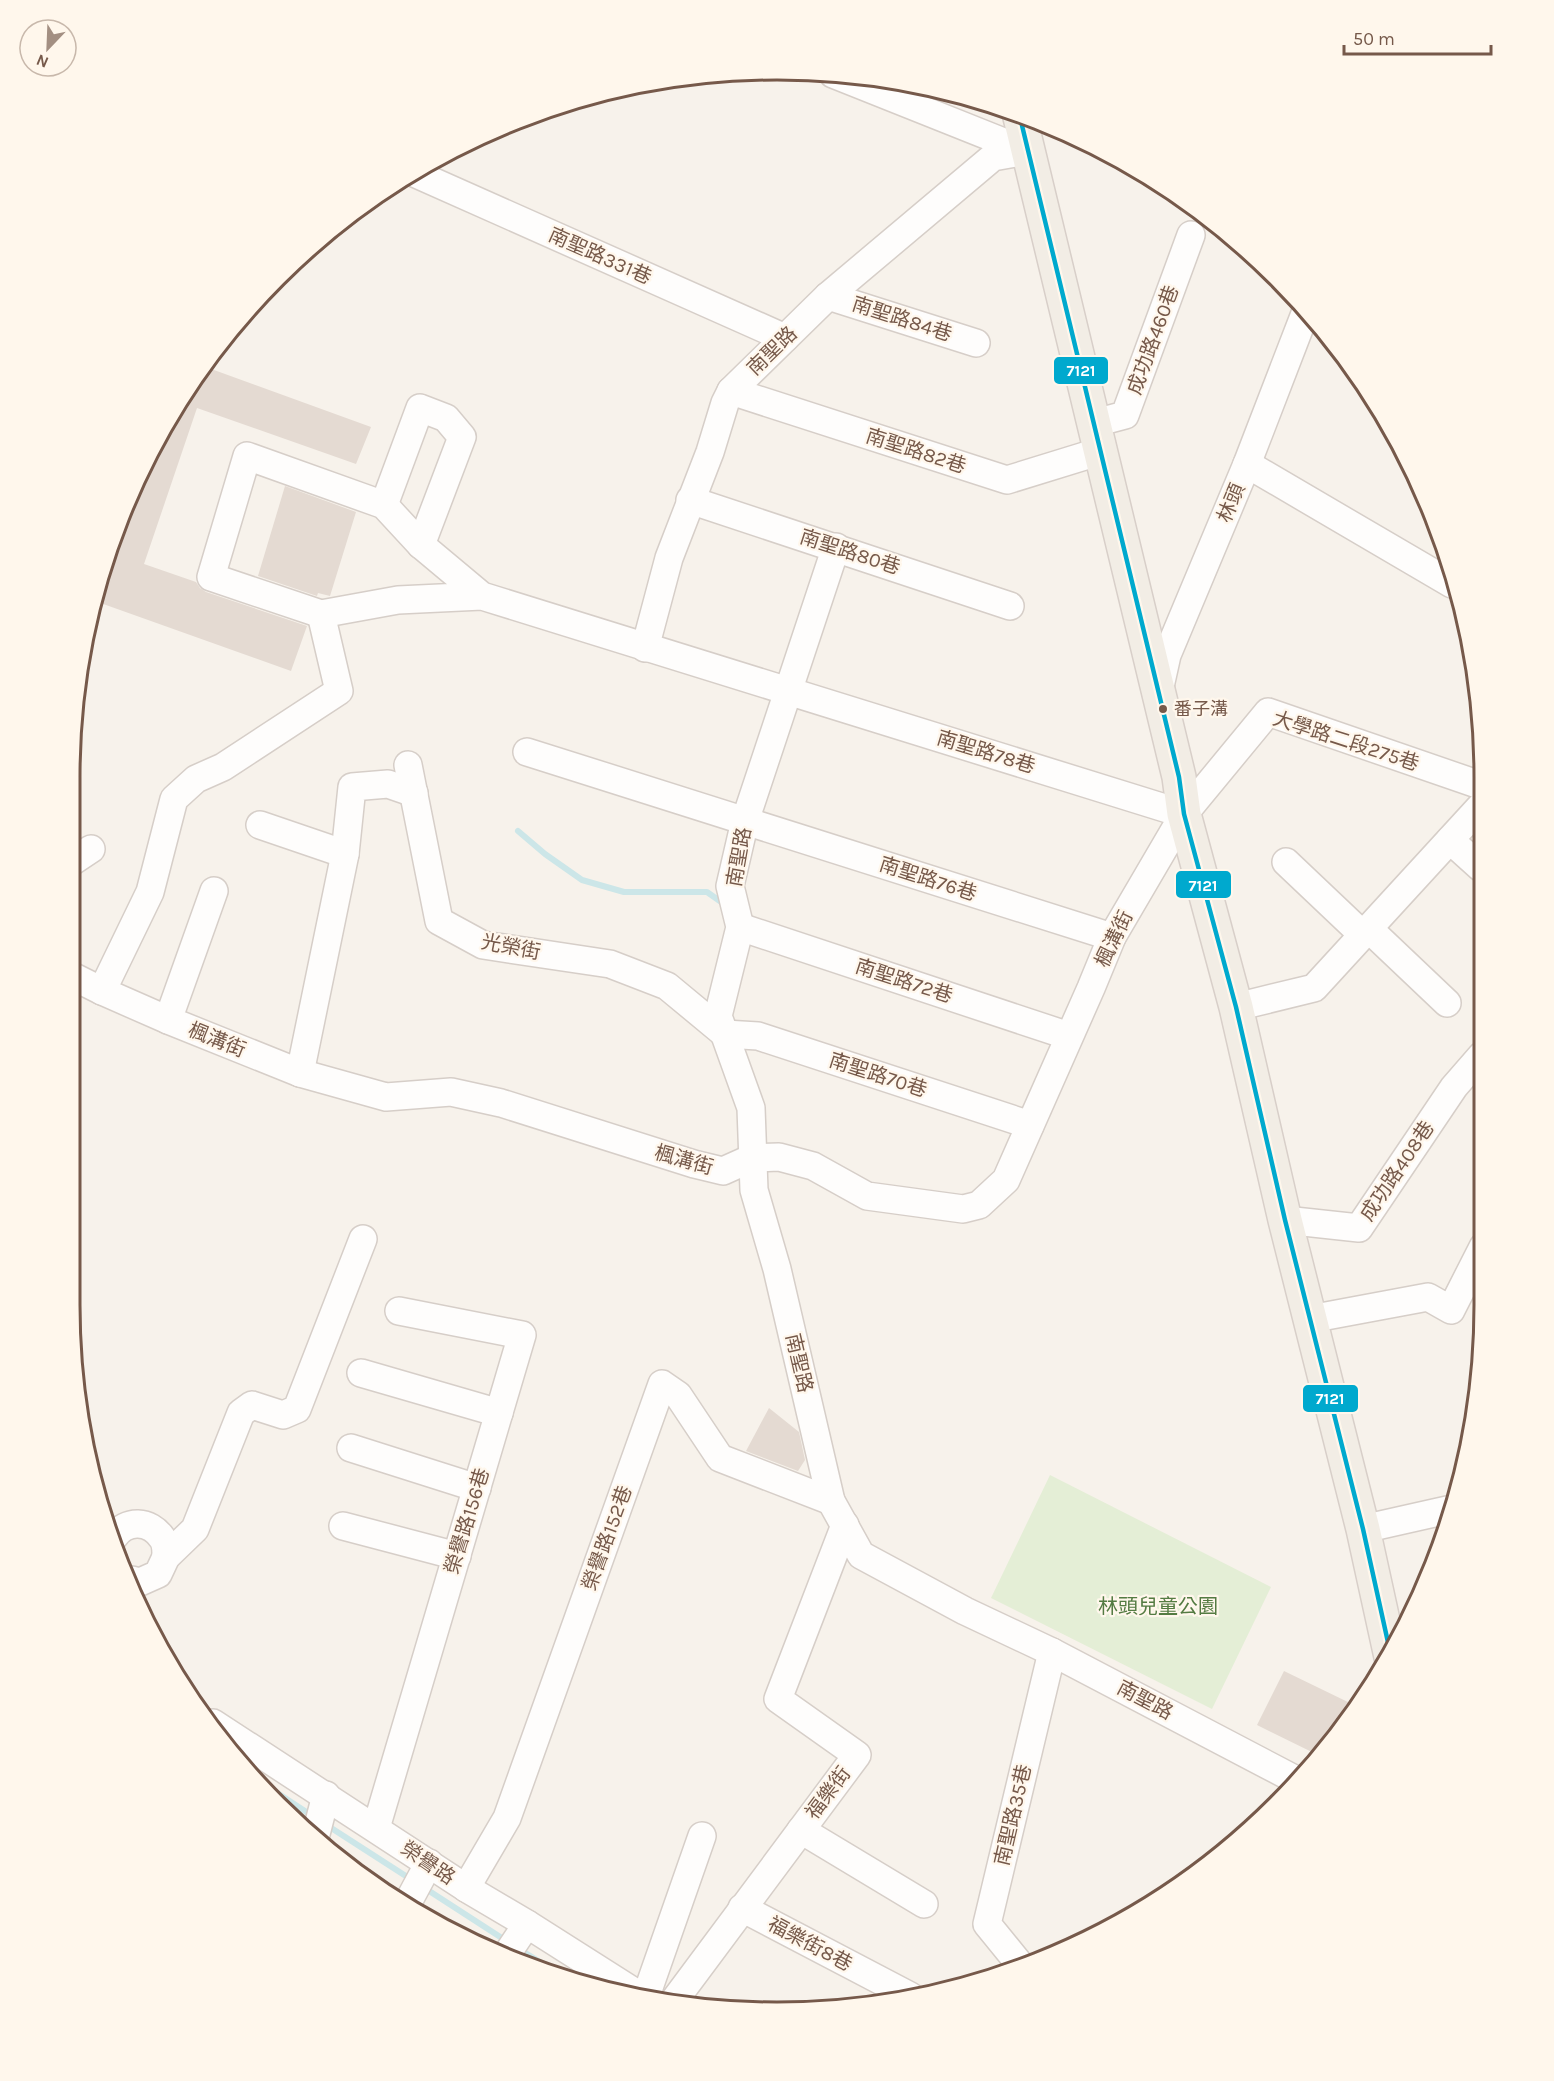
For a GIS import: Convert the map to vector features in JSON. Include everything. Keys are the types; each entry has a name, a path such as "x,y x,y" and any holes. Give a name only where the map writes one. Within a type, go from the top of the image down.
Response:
{"main road":[{"path":"1021,125 1179,777 1184,814 1236,1007 1285,1220 1363,1529 1387,1641"}],"street":[{"path":"859,84 1027,151"},
{"name":"南聖路","path":"645,648 669,558 731,391 828,296 993,157 1027,151"},
{"name":"南聖路331巷","path":"422,177 785,338"},
{"name":"成功路460巷","path":"1098,437 1125,415 1191,235"},
{"name":"南聖路84巷","path":"828,296 976,343"},
{"name":"林頭","path":"1158,695 1167,655 1247,464 1303,319"},
{"name":"南聖路82巷","path":"731,391 1007,480 1098,437"},
{"path":"384,505 420,408 446,418 462,437 421,545"},
{"path":"247,456 384,505 421,545 482,596 398,600 321,614 211,577 247,456"},
{"path":"1247,464 1446,580"},
{"name":"南聖路80巷","path":"690,500 1010,606"},
{"name":"南聖路","path":"836,547 745,821 730,886 740,927 718,1016 751,1108 754,1190 777,1269 831,1501 861,1555 964,1611 1052,1652 1289,1776"},
{"name":"南聖路78巷","path":"482,596 1184,814"},
{"path":"102,992 150,892 174,799 196,779 223,767 339,691 321,614"},
{"name":"大學路二段275巷","path":"1184,814 1268,712 1474,783"},
{"name":"南聖路76巷","path":"527,752 1112,937"},
{"name":"光榮街","path":"408,765 439,921 483,945 610,964 667,986 725,1034"},
{"path":"300,1073 345,854 352,787 388,784 414,793"},
{"name":"楓溝街","path":"80,980 168,1020 300,1073 386,1097 451,1092 501,1103 694,1164 723,1171 752,1158 779,1157 813,1166 867,1196 963,1209 979,1206 1006,1180 1112,937 1184,814"},
{"path":"1236,1007 1314,988 1474,814"},
{"path":"260,825 345,854"},
{"path":"1450,840 1474,862"},
{"path":"1286,862 1447,1003"},
{"path":"168,1020 213,891"},
{"name":"南聖路72巷","path":"740,927 1069,1036"},
{"name":"南聖路70巷","path":"725,1034 758,1036 1030,1125"},
{"name":"成功路408巷","path":"1285,1220 1359,1227 1454,1087 1474,1064"},
{"path":"138,1581 158,1574 166,1557 195,1529 241,1413 252,1406 283,1415 297,1409 363,1239"},
{"path":"1310,1319 1428,1297 1451,1310 1474,1265"},
{"name":"榮譽路156巷","path":"376,1828 522,1335 399,1311"},
{"path":"362,1373 499,1413"},
{"name":"榮譽路152巷","path":"466,1888 507,1818 662,1384 678,1395 720,1458 831,1501"},
{"path":"351,1448 477,1488"},
{"path":"1363,1529 1442,1511"},
{"path":"116,1526 136,1523 152,1527 164,1540 166,1557"},
{"name":"福樂街","path":"679,1995 857,1755 778,1699 845,1525"},
{"path":"343,1526 456,1556"},
{"name":"南聖路35巷","path":"1015,1959 987,1924 1052,1652"},
{"name":"榮譽路","path":"243,1750 326,1795 614,1982"},
{"path":"317,1828 326,1795"},
{"path":"801,1830 924,1904"},
{"path":"632,1986 702,1836"},
{"path":"411,1897 429,1863"},
{"name":"福樂街8巷","path":"742,1908 899,1990"},
{"path":"511,1948 526,1923"}],"green space":[{"name":"林頭兒童公園","path":"1050,1475 1271,1587 1212,1709 991,1598"}],"building":[{"path":"212,369 371,427 356,464 197,408 144,564 196,582 206,592 307,626 291,671 101,603 117,553 151,469 173,428"},
{"path":"285,486 356,512 330,596 318,593 317,596 258,576"},
{"path":"769,1408 799,1432 805,1460 798,1471 746,1451"},
{"path":"1284,1671 1349,1703 1311,1752 1257,1725"}],"waterway":[{"path":"518,831 545,854 582,880 624,892 707,892 724,904"},
{"path":"285,1798 314,1817"},
{"path":"325,1824 412,1880"},
{"path":"423,1887 508,1942"},
{"path":"519,1949 528,1955"}],"transit line":[{"name":"7121","path":"1022,125 1179,777 1184,814 1236,1007 1285,1220 1363,1529 1388,1641"}],"place":[{"name":"番子溝","path":"1163,709"}]}
